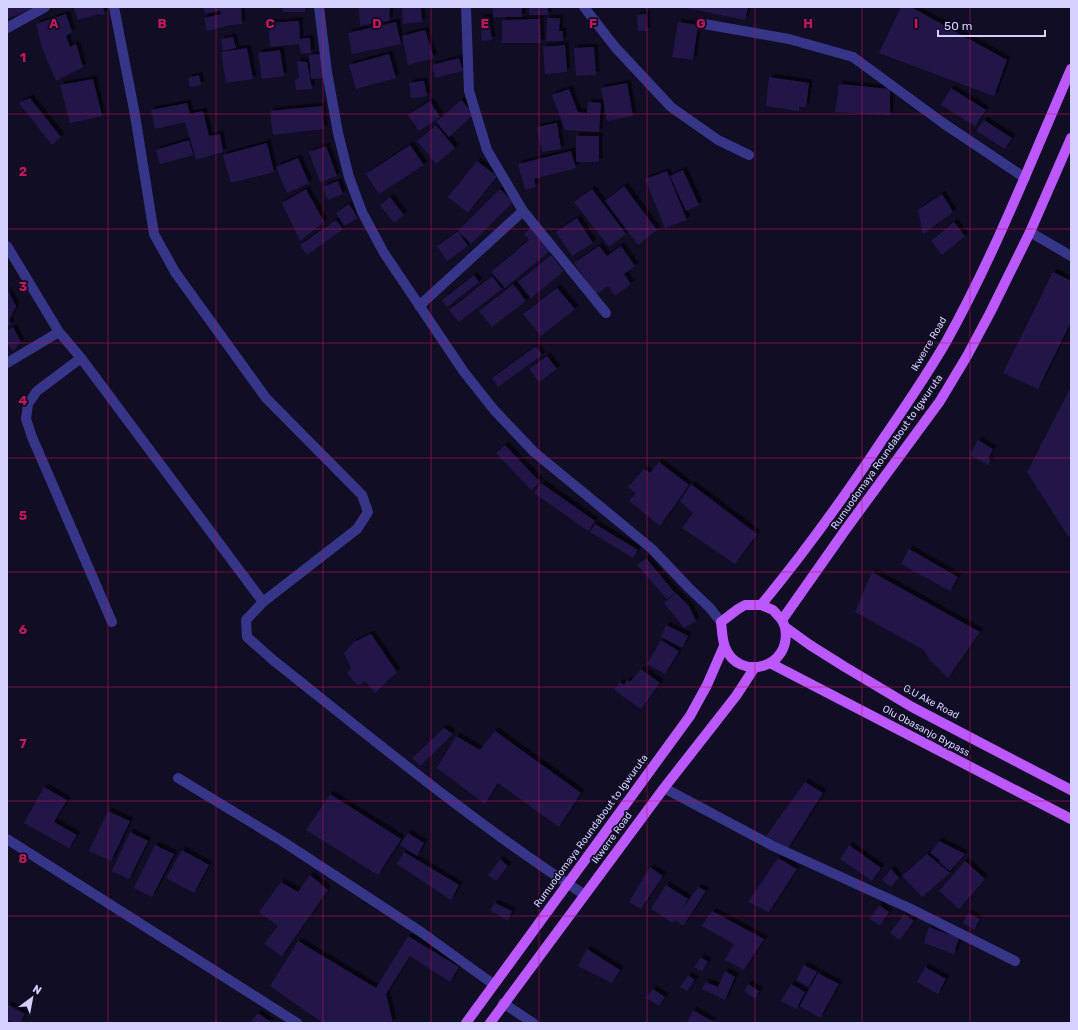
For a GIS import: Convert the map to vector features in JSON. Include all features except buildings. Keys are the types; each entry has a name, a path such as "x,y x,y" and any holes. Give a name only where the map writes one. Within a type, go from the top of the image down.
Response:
{"main road":[{"name":"Ikwerre Road","path":"761,605 809,545 850,488 935,360 960,317 1004,226 1071,69"},
{"name":"Rumuodomaya Roundabout to Igwuruta","path":"783,623 846,529 940,401 967,356 1030,232 1071,138"},
{"path":"761,605 773,610 783,623 786,641 781,654 770,663 755,667 745,666 736,662 729,655 724,646 721,622 738,609 745,606 761,605"},
{"name":"G.U Ake Road","path":"783,623 816,649 912,707 1071,790"},
{"name":"Rumuodomaya Roundabout to Igwuruta","path":"466,1023 690,716 707,685 724,646"},
{"name":"Olu Obasanjo Bypass","path":"770,663 1071,819"},
{"name":"Ikwerre Road","path":"490,1023 503,1003 664,788 736,696 755,667"}],"street":[{"path":"7,28 45,7"},
{"path":"114,7 135,115 154,234 175,272 266,398 362,495 368,512 357,529 263,602 246,620 247,637 273,660 443,796 568,884 585,894"},
{"path":"319,7 327,72 338,133 349,177 362,212 384,253 464,372 495,410 546,462 652,549 710,608 721,622"},
{"path":"466,7 469,91 487,150 523,211 606,313"},
{"path":"584,7 614,47 672,107 718,140 749,155"},
{"path":"704,24 790,39 853,57 944,123 1025,178"},
{"path":"419,306 523,211"},
{"path":"1030,232 1071,256"},
{"path":"7,246 59,332 81,358 263,602"},
{"path":"7,363 59,332"},
{"path":"81,358 37,391 28,404 26,419 32,437 112,622"},
{"path":"178,778 282,841 421,932 493,984"},
{"path":"664,788 773,846 909,908 1015,961"},
{"path":"7,839 297,1023"},
{"path":"503,1003 533,1023"}]}
